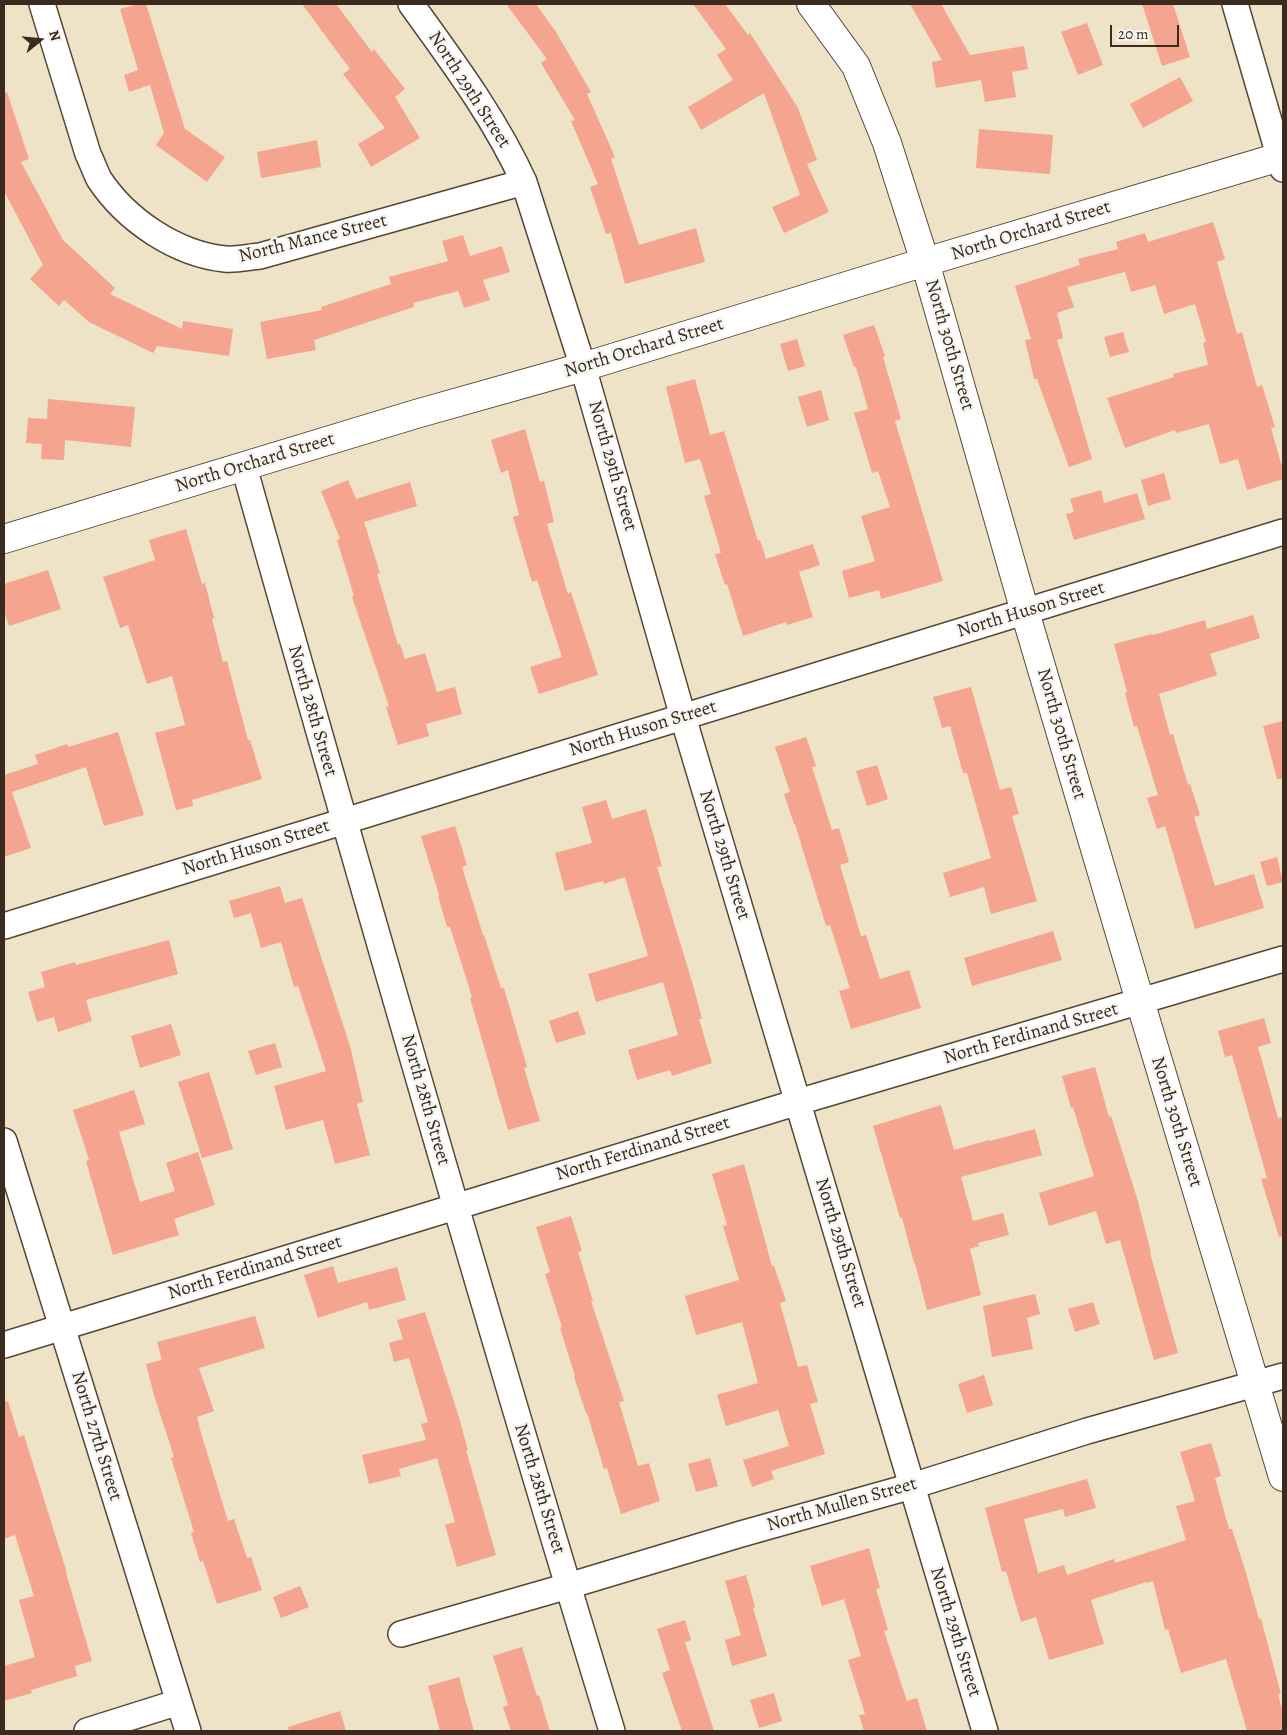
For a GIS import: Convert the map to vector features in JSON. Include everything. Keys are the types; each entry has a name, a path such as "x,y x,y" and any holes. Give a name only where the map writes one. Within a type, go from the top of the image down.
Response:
{"main road":[{"name":"North 30th Street","path":"811,4 856,66 887,143 925,262 1025,612 1283,1477"},
{"name":"North Orchard Street","path":"4,539 416,414 583,367 925,262 1282,160"}],"street":[{"name":"North Mance Street","path":"42,4 88,154 99,178 130,213 159,236 195,253 226,260 260,256 524,182"},
{"name":"North 29th Street","path":"411,4 471,87 514,160 524,182 583,367 683,717 984,1731"},
{"path":"1235,4 1282,160"},
{"name":"North 28th Street","path":"244,467 344,822 456,1207 612,1731"},
{"name":"North Huson Street","path":"4,926 1283,532"},
{"name":"North Ferdinand Street","path":"4,1345 798,1102 1283,959"},
{"name":"North 27th Street","path":"4,1141 188,1731"},
{"name":"North Mullen Street","path":"401,1634 912,1486 1087,1431 1283,1376"},
{"path":"87,1731 179,1702"}],"building":[{"path":"138,4 146,4 185,129 225,157 207,182 156,145 164,133 150,85 129,92 124,75 138,70 120,9"},
{"path":"302,4 336,4 372,52 374,49 405,89 395,97 420,138 371,167 358,144 385,128 343,74 350,69"},
{"path":"506,4 536,4 556,32 591,92 587,94 615,157 611,159 639,245 696,228 705,262 625,284 611,233 606,234 590,187 598,184 571,121 575,120 541,63 547,59"},
{"path":"693,4 725,4 748,35 750,33 798,108 817,160 807,164 829,212 784,233 772,207 800,195 764,93 701,130 688,107 733,80 717,55 726,49"},
{"path":"910,4 941,4 970,55 1024,46 1028,69 1012,72 1016,97 985,102 981,80 936,88 932,62 942,60"},
{"path":"1142,4 1173,4 1190,57 1162,66"},
{"path":"1087,23 1103,65 1078,75 1061,32"},
{"path":"1180,77 1193,101 1143,128 1130,104"},
{"path":"7,92 29,159 21,162 63,240 115,288 110,294 182,329 183,321 233,329 229,356 157,346 153,353 89,322 64,300 59,306 30,279 43,265 4,191 4,93"},
{"path":"979,129 1053,135 1050,174 976,168"},
{"path":"317,140 321,167 261,178 257,152"},
{"path":"1213,222 1225,259 1217,262 1237,334 1242,332 1257,387 1262,385 1275,427 1271,428 1283,470 1283,479 1247,490 1238,459 1220,464 1209,424 1176,433 1175,430 1125,448 1107,398 1174,377 1173,374 1208,365 1203,343 1206,342 1195,304 1164,314 1155,285 1131,292 1125,272 1067,287 1074,307 1057,313 1063,338 1057,340 1092,459 1069,467 1037,379 1034,379 1025,340 1031,339 1015,286 1080,265 1078,259 1118,249 1116,242 1145,233 1148,242"},
{"path":"463,235 470,256 502,246 510,272 483,280 490,300 464,308 458,291 413,303 414,307 314,340 316,350 267,359 260,322 322,310 321,307 391,284 389,277 448,261 442,241"},
{"path":"874,325 885,356 883,357 901,419 895,421 943,581 881,599 879,590 849,598 842,571 875,561 861,516 890,507 878,471 872,473 854,413 868,409 856,367 854,367 843,335"},
{"path":"1123,332 1129,352 1110,357 1104,337"},
{"path":"797,339 805,366 788,371 780,344"},
{"path":"695,379 710,435 724,431 758,541 760,540 766,559 813,544 820,565 799,572 813,617 787,625 786,622 743,636 727,584 725,585 715,554 721,553 704,496 711,494 700,459 685,463 666,387"},
{"path":"821,390 829,420 807,427 798,397"},
{"path":"48,399 135,407 131,447 65,440 64,460 41,459 42,444 26,443 28,418 47,419"},
{"path":"525,429 540,482 544,481 554,522 547,524 568,594 571,592 598,675 539,694 530,667 562,657 537,580 532,582 513,517 519,515 508,470 501,473 491,440"},
{"path":"1164,473 1171,499 1148,506 1141,480"},
{"path":"348,480 356,499 410,482 417,506 364,522 380,573 377,574 398,645 400,644 405,659 425,653 437,692 455,687 462,714 426,724 429,736 398,745 386,707 389,706 352,597 354,596 337,540 340,539 321,491"},
{"path":"1101,490 1104,503 1137,493 1145,519 1074,540 1066,514 1074,512 1070,499"},
{"path":"186,529 202,584 205,583 223,662 227,661 248,740 250,740 262,779 192,800 193,806 176,810 155,733 185,725 172,676 147,684 128,625 120,628 103,577 155,560 149,540"},
{"path":"48,570 61,609 9,626 4,611 4,584"},
{"path":"1253,615 1260,638 1210,654 1217,675 1159,694 1170,735 1173,734 1188,785 1190,784 1200,815 1194,817 1215,886 1254,874 1264,908 1195,929 1165,826 1157,829 1147,798 1158,795 1137,726 1134,727 1114,644 1205,620 1207,629"},
{"path":"971,687 1000,790 1011,787 1019,814 1012,816 1037,901 991,914 984,887 950,897 943,873 991,858 967,773 963,773 950,726 942,728 933,697"},
{"path":"1283,721 1283,779 1277,779 1263,726"},
{"path":"118,732 144,815 104,826 86,767 12,792 31,848 4,857 4,775 38,764 35,755 67,744 68,747"},
{"path":"806,737 816,766 812,767 832,830 839,828 849,862 840,865 861,936 866,935 880,979 909,970 921,1008 851,1029 839,991 850,988 830,925 826,926 784,794 790,792 775,747"},
{"path":"877,765 888,799 867,806 856,771"},
{"path":"606,800 612,819 646,809 662,866 657,867 702,1019 699,1019 712,1063 672,1076 670,1070 637,1080 628,1050 678,1035 663,982 596,1002 588,974 648,956 625,877 604,884 603,881 565,891 555,853 592,843 582,807"},
{"path":"455,826 467,865 462,867 501,988 504,988 527,1067 524,1068 540,1121 508,1130 470,998 472,997 450,927 447,927 421,836"},
{"path":"1277,857 1283,882 1267,886 1260,862"},
{"path":"280,886 285,903 302,898 350,1046 363,1102 357,1104 370,1155 335,1164 323,1120 286,1130 274,1086 326,1071 298,986 294,987 281,942 261,948 251,913 234,918 229,901"},
{"path":"1053,931 1062,960 972,986 964,958"},
{"path":"169,940 178,974 86,1000 92,1021 58,1032 54,1017 37,1022 28,992 45,987 41,972 75,962 76,965"},
{"path":"578,1011 586,1034 556,1043 549,1021"},
{"path":"1264,1018 1271,1043 1258,1047 1278,1118 1283,1117 1283,1236 1279,1237 1261,1179 1267,1178 1232,1055 1225,1057 1218,1031"},
{"path":"171,1024 181,1055 140,1068 131,1036"},
{"path":"275,1043 282,1067 256,1075 248,1051"},
{"path":"1095,1067 1109,1117 1111,1116 1137,1198 1178,1353 1154,1360 1120,1240 1106,1244 1096,1211 1049,1226 1039,1193 1094,1176 1062,1076"},
{"path":"209,1072 233,1149 202,1158 178,1082"},
{"path":"134,1090 145,1124 119,1132 140,1202 175,1191 166,1163 198,1152 215,1205 174,1219 179,1235 113,1255 86,1161 89,1160 73,1110"},
{"path":"941,1105 954,1150 1035,1129 1042,1155 961,1177 973,1221 1003,1213 1009,1235 978,1243 979,1246 970,1249 981,1295 927,1310 902,1218 900,1218 873,1126"},
{"path":"744,1164 772,1266 774,1266 786,1301 780,1303 798,1367 807,1365 818,1402 810,1404 825,1454 771,1471 774,1479 752,1487 743,1460 789,1446 778,1410 726,1426 717,1395 758,1383 742,1322 696,1335 685,1296 739,1280 723,1226 727,1225 712,1174"},
{"path":"571,1216 582,1251 578,1252 593,1301 591,1301 624,1401 619,1402 638,1466 649,1463 660,1501 621,1514 607,1468 604,1469 574,1377 560,1328 562,1327 545,1274 550,1272 536,1227"},
{"path":"333,1266 338,1283 397,1267 406,1300 369,1310 367,1302 318,1318 304,1275"},
{"path":"1035,1294 1040,1314 1027,1318 1033,1349 992,1357 983,1306"},
{"path":"1093,1302 1100,1324 1075,1332 1068,1309"},
{"path":"425,1312 458,1414 468,1450 466,1450 496,1555 457,1567 445,1525 455,1522 437,1458 399,1469 401,1476 369,1484 362,1455 426,1440 421,1424 428,1422 409,1358 394,1362 389,1343 403,1339 397,1320"},
{"path":"255,1316 265,1348 199,1368 214,1411 197,1417 201,1433 228,1521 234,1519 247,1558 251,1557 262,1590 217,1604 203,1561 200,1562 191,1533 194,1532 171,1458 174,1457 146,1364 162,1360 157,1342"},
{"path":"984,1375 993,1405 967,1413 958,1384"},
{"path":"8,1401 19,1437 24,1435 92,1661 75,1666 77,1676 31,1690 32,1693 4,1701 4,1666 35,1657 19,1600 34,1596 15,1535 4,1539 4,1402"},
{"path":"1211,1443 1221,1476 1215,1478 1229,1529 1232,1529 1259,1619 1261,1619 1281,1694 1278,1695 1283,1712 1283,1731 1247,1731 1226,1659 1181,1673 1168,1629 1165,1630 1153,1581 1091,1600 1104,1644 1049,1660 1036,1617 1021,1622 1006,1571 1002,1572 985,1508 1087,1479 1096,1508 1065,1517 1063,1509 1024,1519 1038,1573 1064,1565 1067,1575 1114,1559 1115,1563 1186,1540 1176,1506 1195,1501 1180,1452"},
{"path":"710,1458 718,1486 696,1492 688,1464"},
{"path":"869,1548 880,1588 876,1589 888,1630 884,1631 907,1701 917,1698 927,1731 864,1731 859,1715 865,1714 848,1660 861,1656 844,1599 822,1606 810,1566"},
{"path":"746,1575 755,1607 753,1608 767,1656 732,1666 725,1640 741,1635 725,1581"},
{"path":"300,1586 309,1607 281,1618 273,1597"},
{"path":"685,1620 691,1640 685,1642 714,1731 682,1731 662,1673 670,1670 657,1629"},
{"path":"522,1647 550,1731 511,1731 503,1707 508,1705 493,1656"},
{"path":"459,1677 474,1731 440,1731 428,1686"},
{"path":"774,1693 782,1721 759,1728 750,1700"},
{"path":"340,1711 346,1731 289,1731 288,1727"}]}
